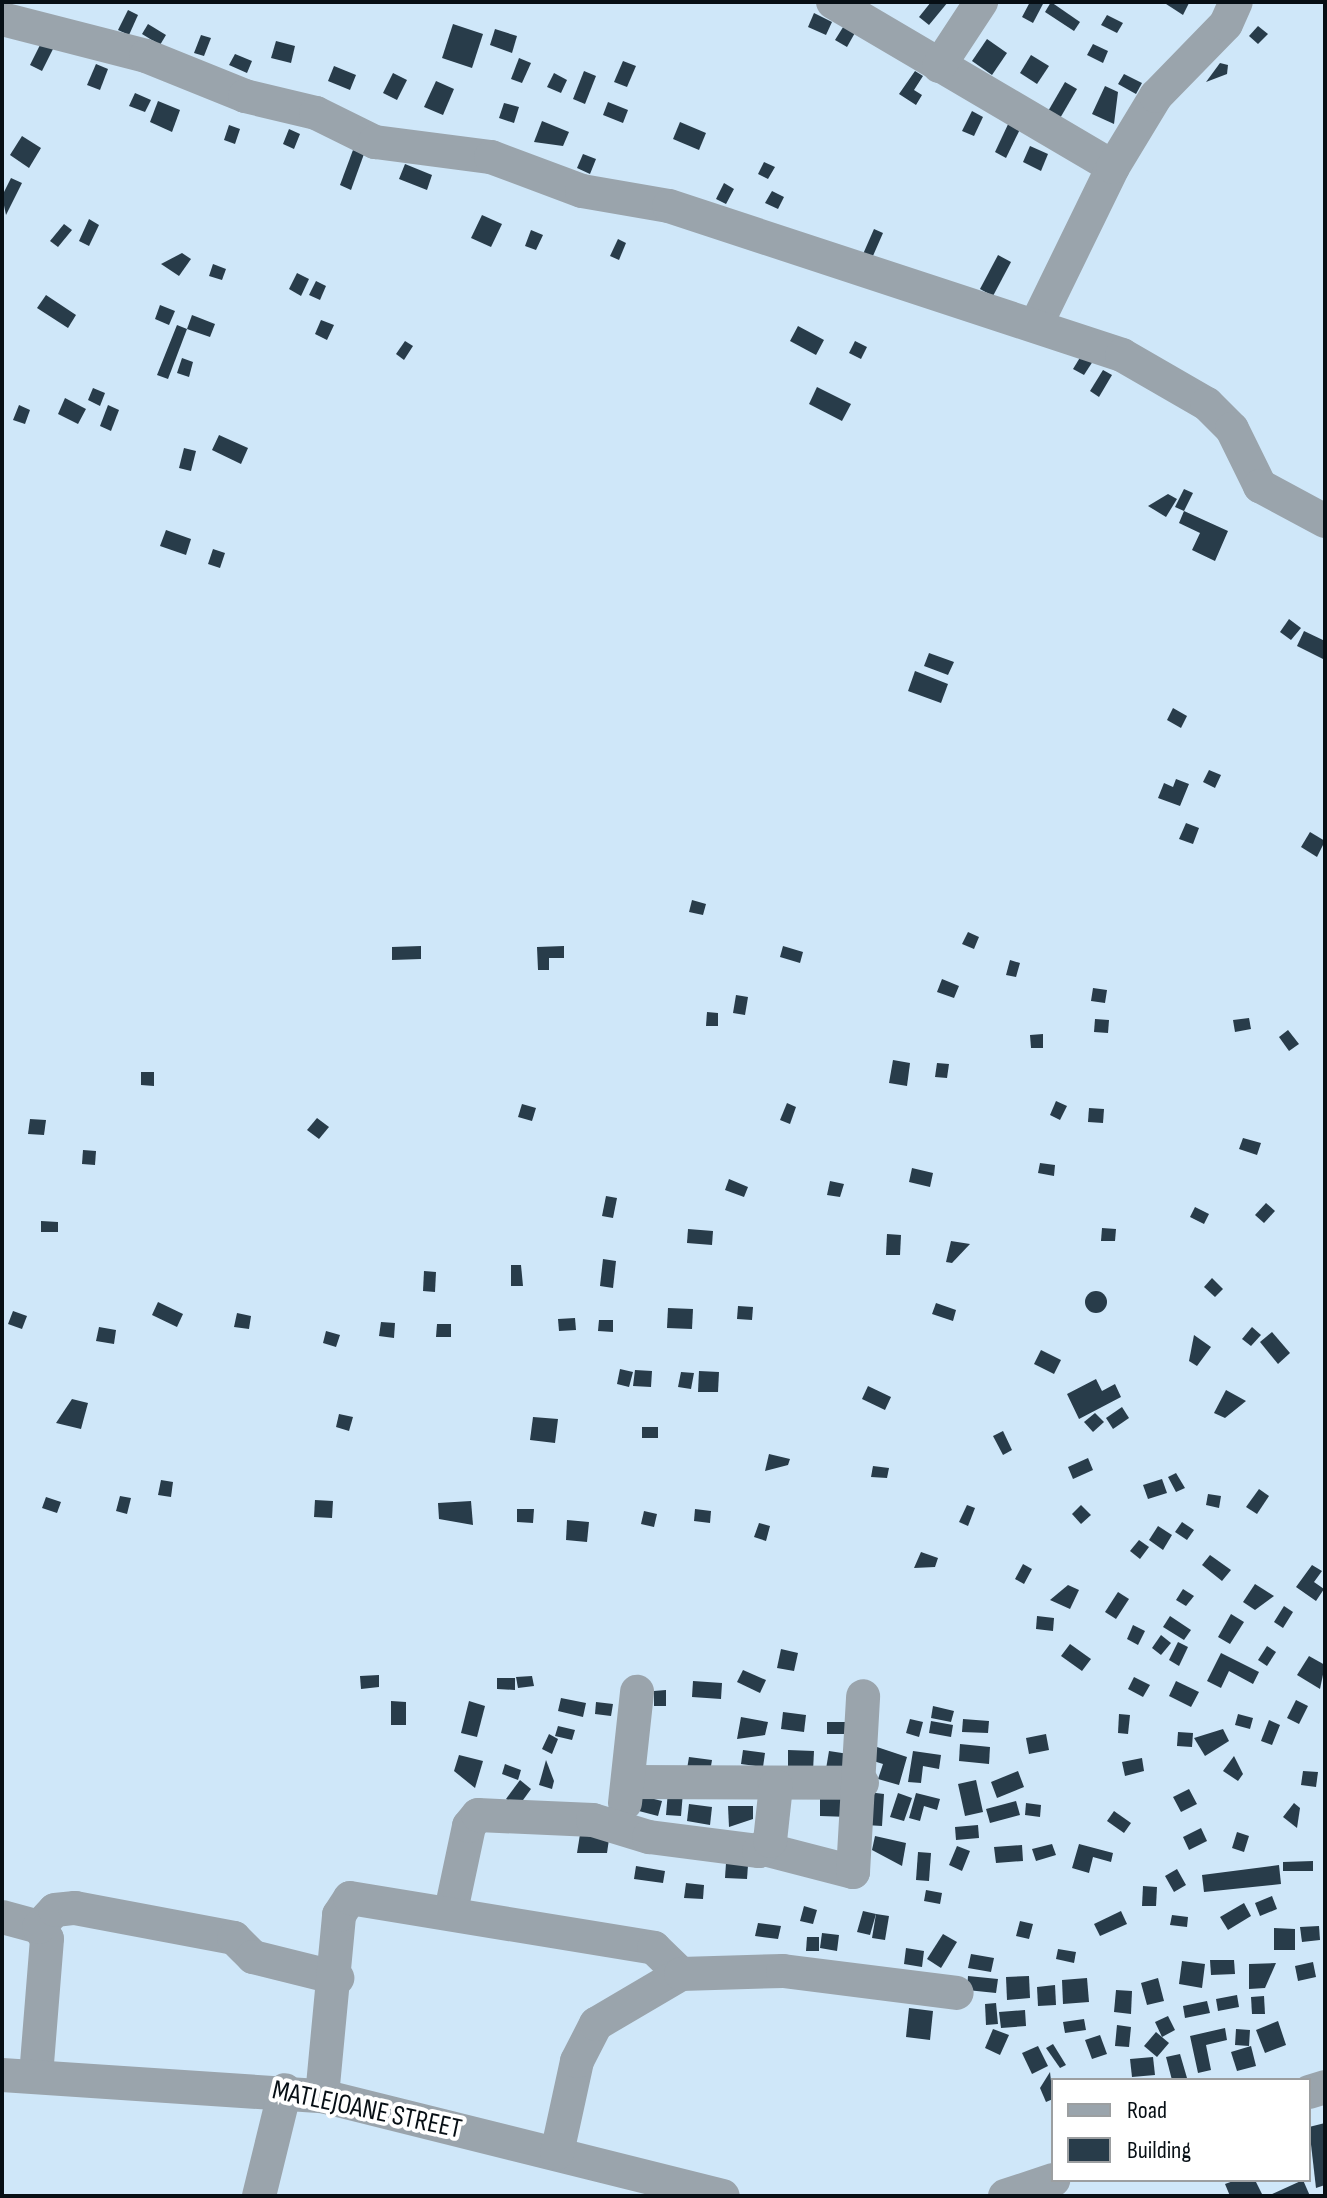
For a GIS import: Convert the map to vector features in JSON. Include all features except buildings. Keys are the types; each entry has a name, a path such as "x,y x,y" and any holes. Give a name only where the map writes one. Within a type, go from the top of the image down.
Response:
{"street":[{"path":"833,2 1113,167"},
{"path":"939,66 981,2"},
{"path":"1036,325 1113,167 1156,96 1226,24 1236,2"},
{"path":"2,19 146,56 245,96 316,113 375,142 517,162 582,191 669,206 1036,325 1143,364 1207,404 1232,429 1260,486 1325,521"},
{"path":"623,1828 637,1692"},
{"path":"451,1911 474,1817 623,1828 764,1849 850,1874 862,1783 863,1696"},
{"path":"628,1782 776,1786 862,1783"},
{"path":"764,1849 776,1786"},
{"path":"322,2096 337,1978 339,1915 350,1898 451,1911 654,1948 681,1974"},
{"path":"39,1927 55,1910 75,1908 231,1937 253,1957 337,1978"},
{"path":"2,1917 39,1927"},
{"path":"36,2076 47,1950 39,1927"},
{"path":"557,2153 577,2061 596,2024 681,1974 783,1971 957,1993"},
{"name":"MATLEJOANE STREET","path":"2,2075 285,2090 322,2096 723,2196"},
{"path":"259,2196 285,2090"},
{"path":"1005,2196 1051,2181"}]}
